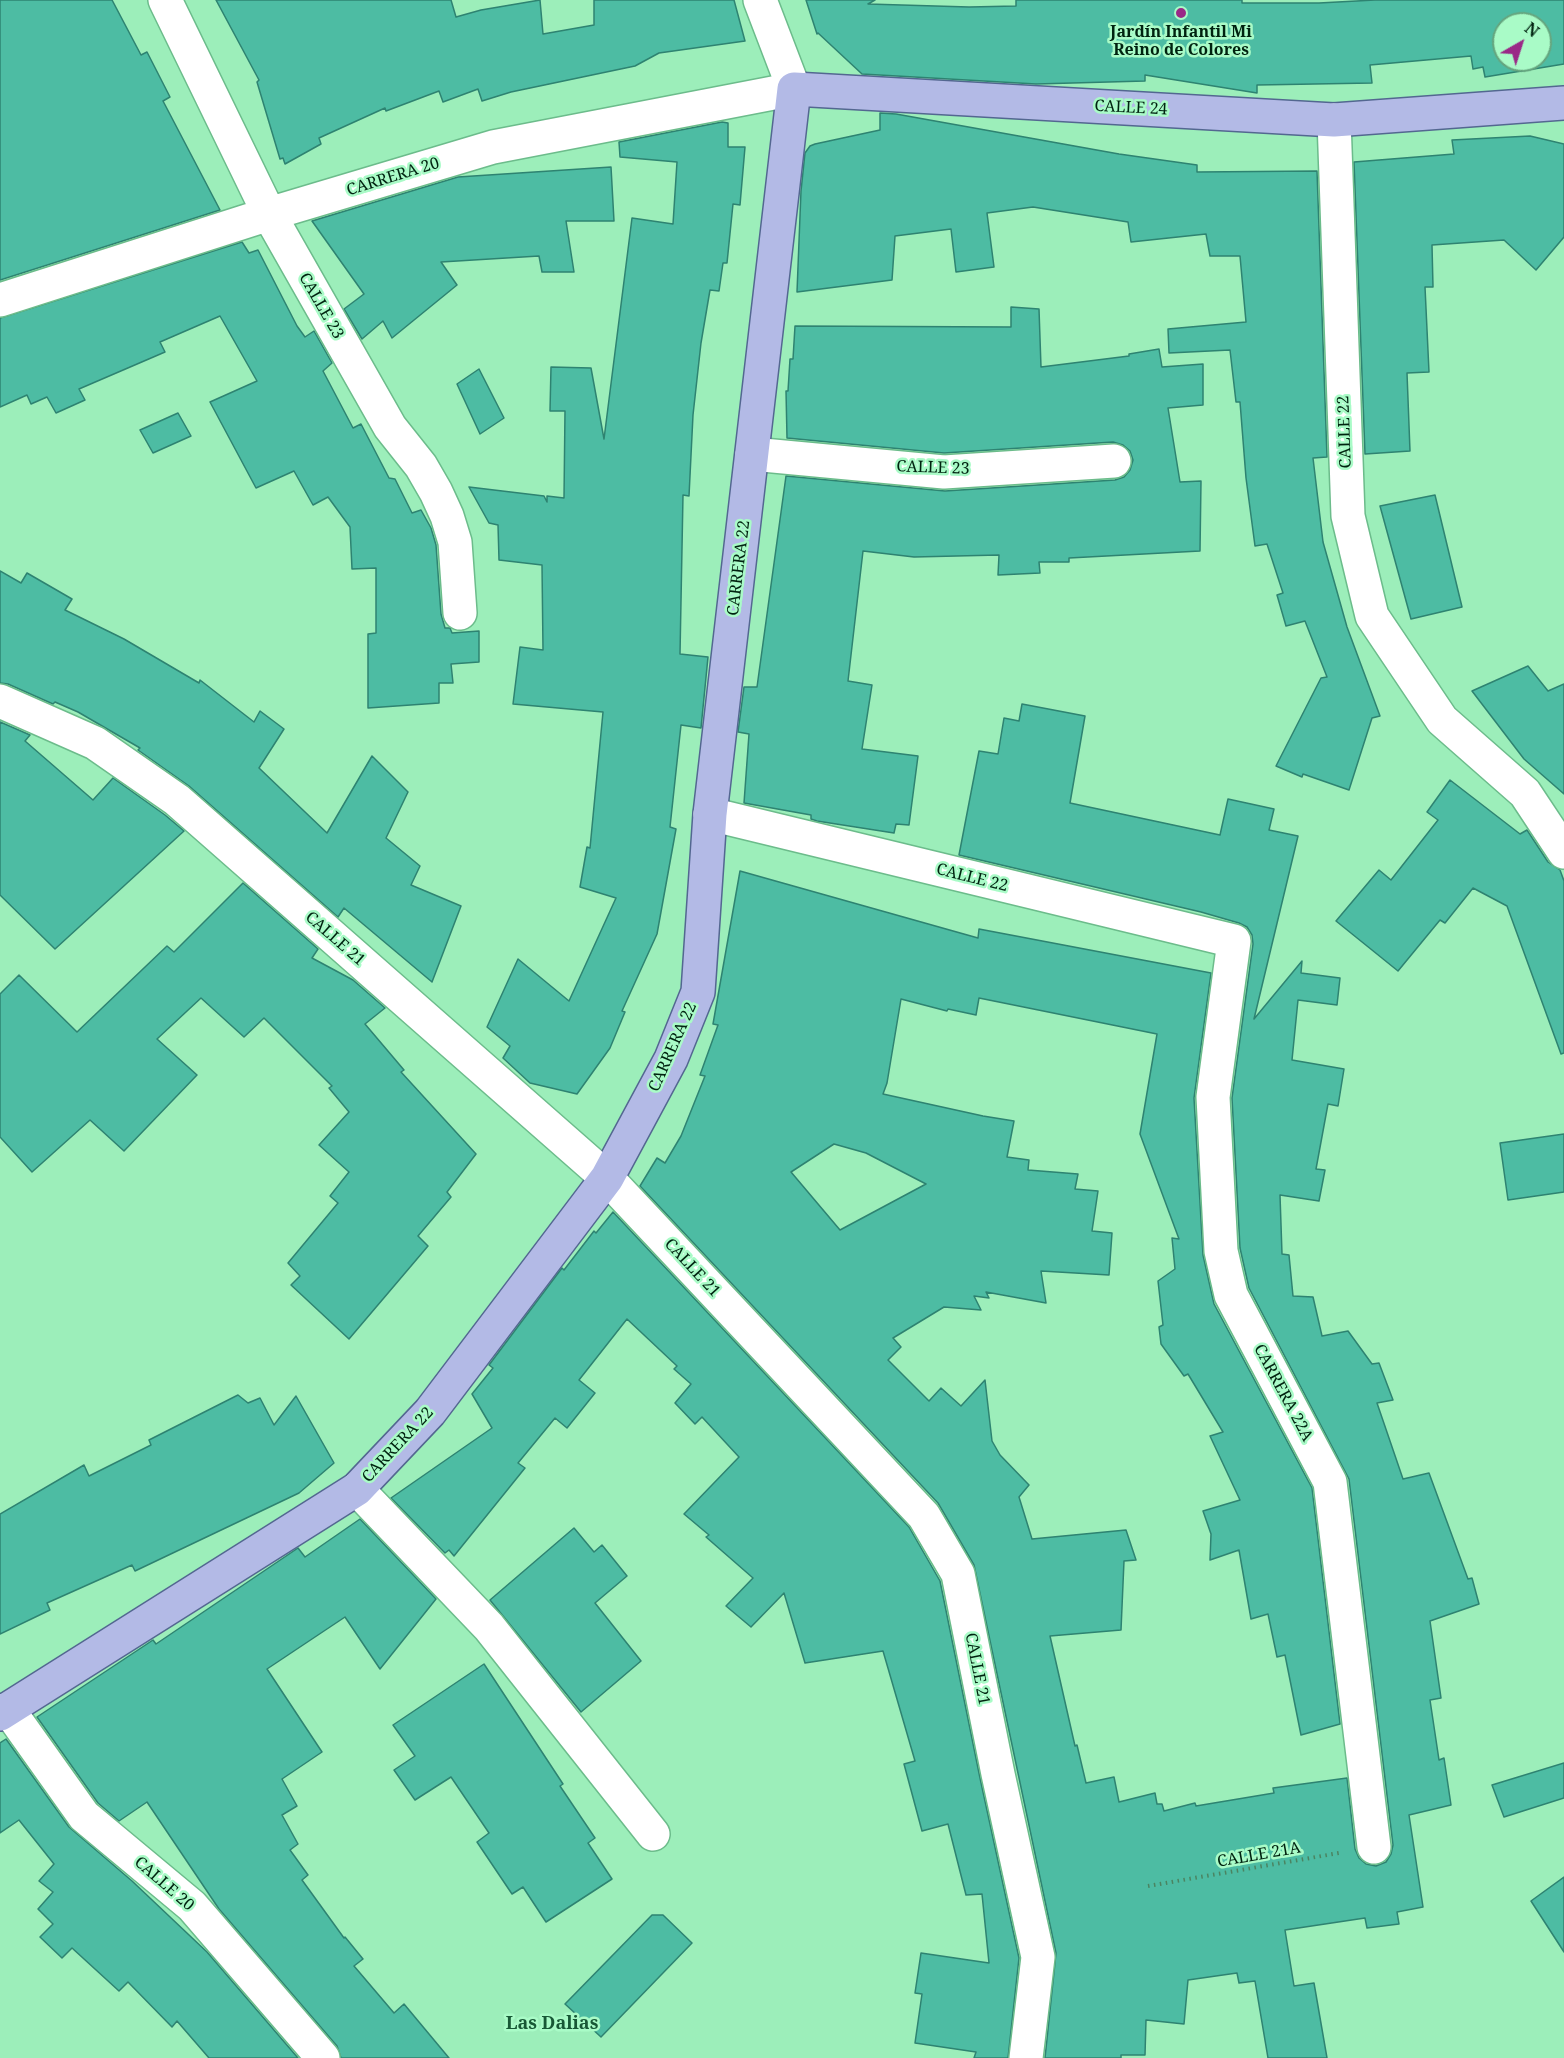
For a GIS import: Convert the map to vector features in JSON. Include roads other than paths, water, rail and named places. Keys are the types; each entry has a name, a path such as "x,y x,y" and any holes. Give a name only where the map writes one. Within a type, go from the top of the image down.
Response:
{"main road":[{"name":"CALLE 24","path":"794,89 1334,120 1564,102"},
{"name":"CARRERA 22","path":"4,1712 357,1489 430,1412 607,1178 671,1059 698,992 710,814 794,89"}],"street":[{"name":"CALLE 23","path":"165,0 269,214 390,427 421,466 440,500 455,542 460,613"},
{"path":"760,0 794,89"},
{"name":"CARRERA 20","path":"0,300 269,214 493,147 794,89"},
{"name":"CALLE 22","path":"1334,120 1348,516 1372,615 1442,720 1525,793 1564,852"},
{"name":"CALLE 23","path":"752,454 944,472 1114,461"},
{"name":"CALLE 21","path":"0,701 95,743 177,800 607,1178 924,1516 958,1574 1038,1957 1026,2058"},
{"name":"CALLE 22","path":"710,814 1234,941"},
{"name":"CARRERA 22A","path":"1234,941 1213,1097 1221,1251 1231,1295 1330,1482 1374,1847"},
{"path":"357,1489 489,1626 653,1834"},
{"name":"CALLE 20","path":"4,1712 84,1816 192,1906 323,2058"}],"place":[{"name":"Jardín Infantil Mi Reino de Colores","path":"1181,13"}],"district":[{"name":"Las Dalias","path":"552,2024"}]}
